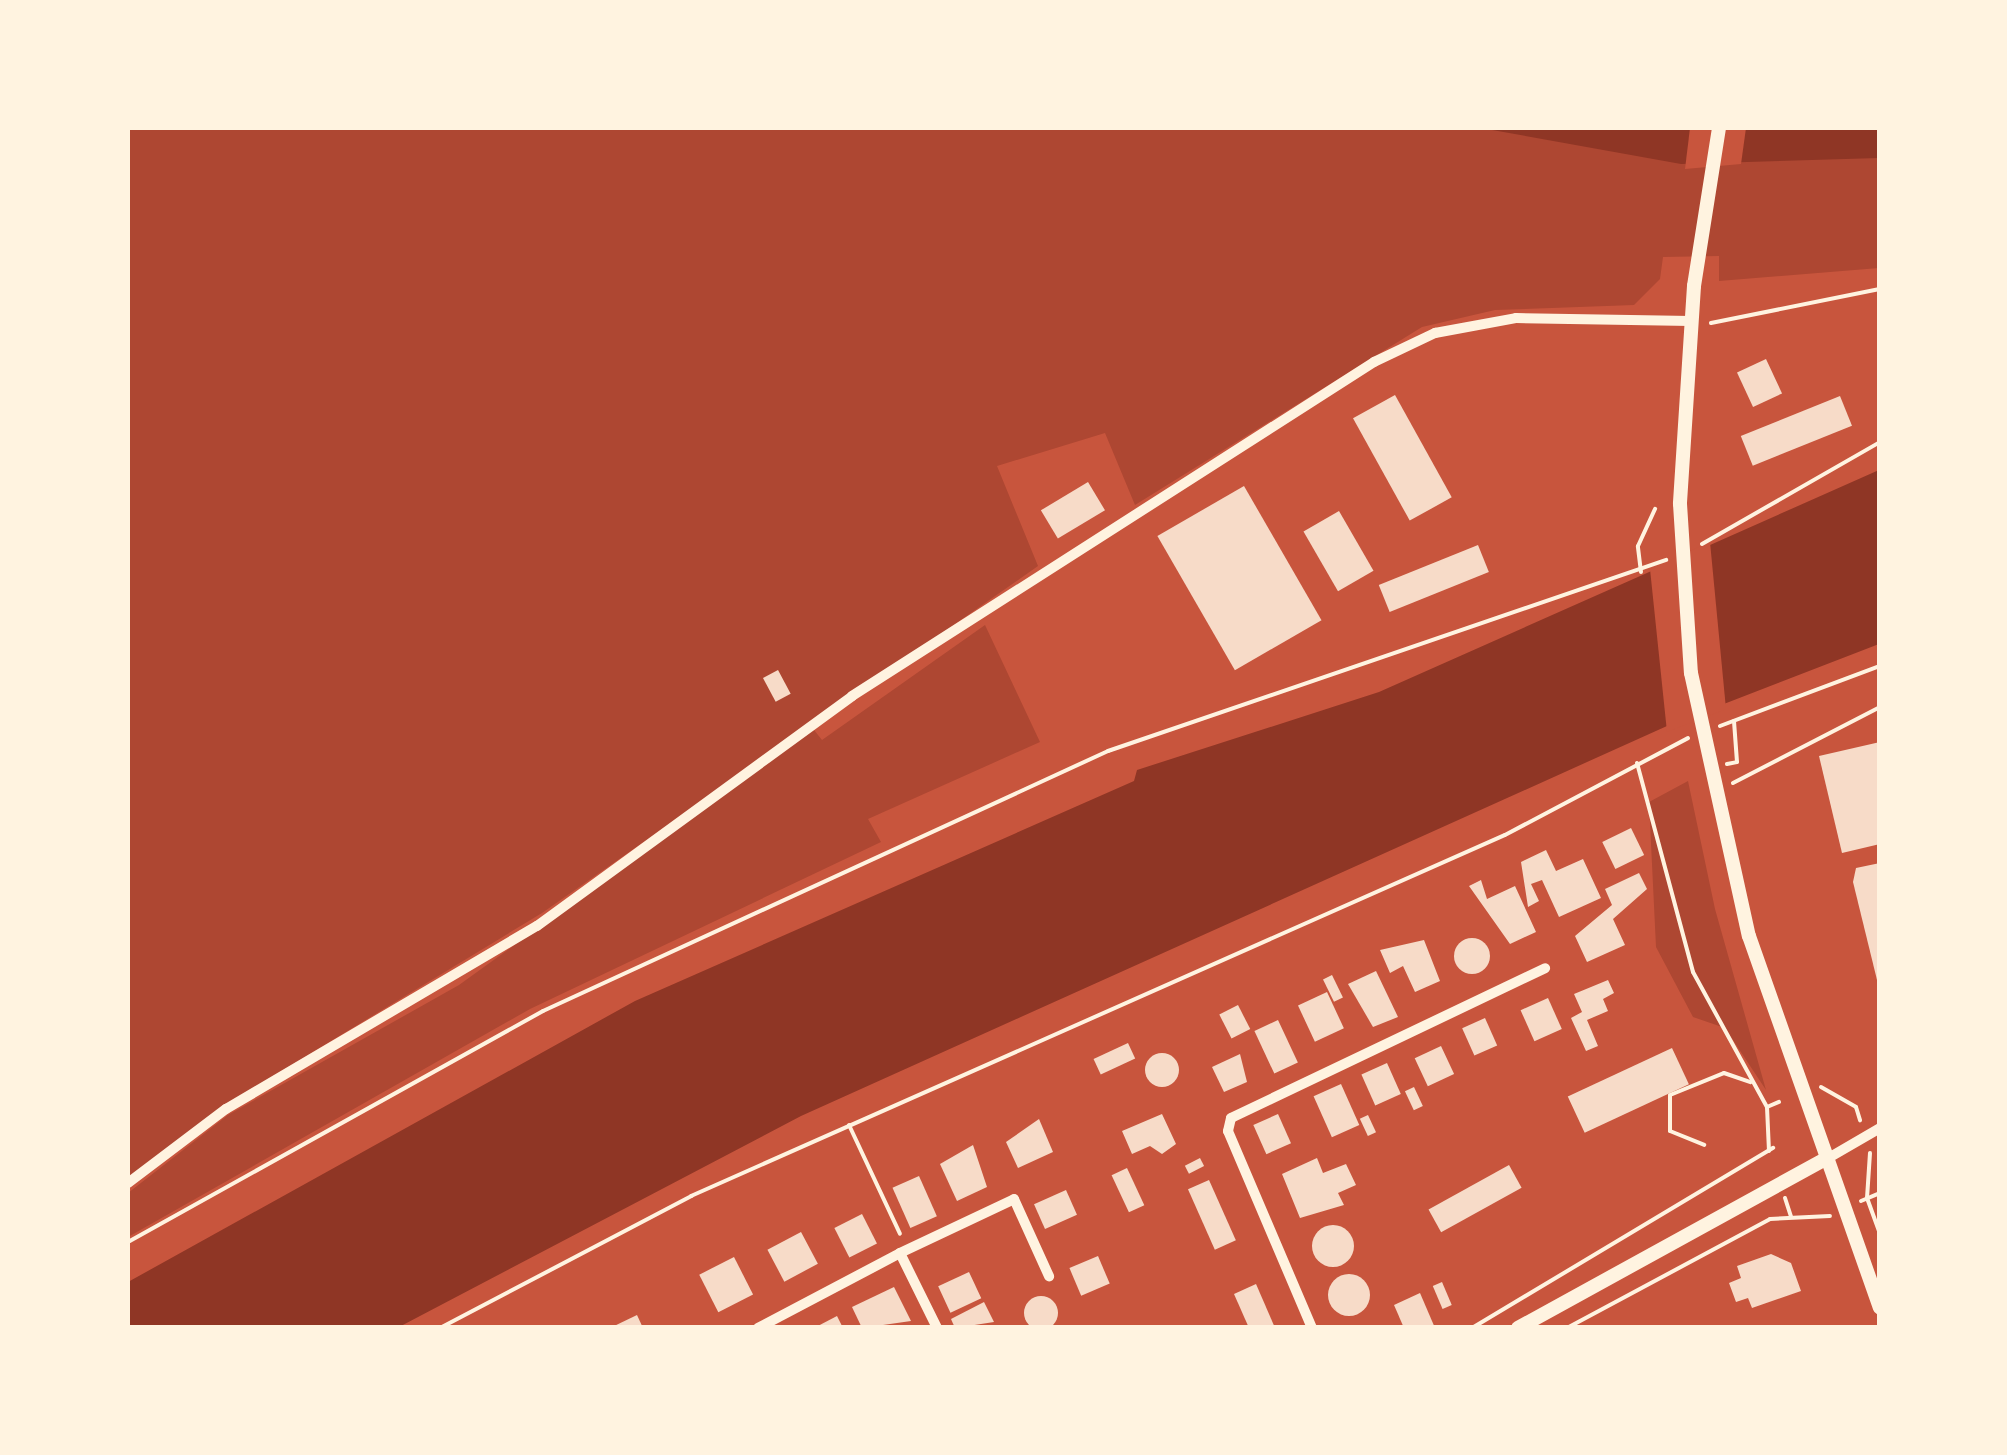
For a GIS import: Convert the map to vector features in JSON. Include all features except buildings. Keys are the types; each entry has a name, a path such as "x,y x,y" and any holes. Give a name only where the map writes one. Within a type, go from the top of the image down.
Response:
{"main road":[{"path":"1719,128 1694,286 1680,504 1688,654 1712,795 1824,1160 1880,1308"},
{"path":"1518,1328 1824,1160"}],"street":[{"path":"128,1183 226,1110 536,926 852,696 1374,362 1435,333 1516,318 1691,321"},
{"path":"1312,1328 1228,1131 1231,1118 1545,968"},
{"path":"1824,1160 1880,1128"},
{"path":"758,1328 1014,1199 1049,1276"},
{"path":"903,1252 937,1328"}],"path":[{"path":"1691,321 1730,324 1880,289"},
{"path":"1687,550 1880,442"},
{"path":"1640,572 1638,546 1655,508"},
{"path":"128,1242 543,1011 1108,751 1672,558"},
{"path":"1715,728 1880,666"},
{"path":"1712,795 1880,706"},
{"path":"1734,721 1737,762"},
{"path":"440,1328 849,1125 1505,835 1637,762 1696,735"},
{"path":"1472,1328 1771,1150 1767,1107 1750,1082 1694,972 1637,762"},
{"path":"1704,1145 1670,1131 1670,1093 1724,1072 1750,1082"},
{"path":"1767,1107 1779,1102"},
{"path":"849,1125 903,1252"},
{"path":"1867,1198 1880,1193"},
{"path":"1567,1328 1770,1219 1791,1217 1817,1222"}],"shaded area":[{"path":"128,128 1879,128 1879,268 1719,281 1719,256 1663,257 1660,279 1634,305 1495,310 1422,327 1135,505 1105,433 997,466 1038,566 542,913 237,1098 128,1179"},
{"path":"1481,128 1879,128 1879,158 1681,164"},
{"path":"1879,470 1879,644 1667,726 801,1116 399,1327 128,1328 128,1282 635,1001 1134,781 1137,770 1379,692"},
{"path":"985,625 1040,742 868,819 881,842 530,1009 128,1237 128,1193 228,1115 459,985 814,730 822,740"},
{"path":"1688,781 1715,909 1766,1090 1725,1028 1693,1017 1656,947 1649,802"}],"pier":[{"path":"1690,128 1746,128 1741,164 1685,169"},
{"path":"1710,542 1726,709 1667,732 1650,569"}]}
